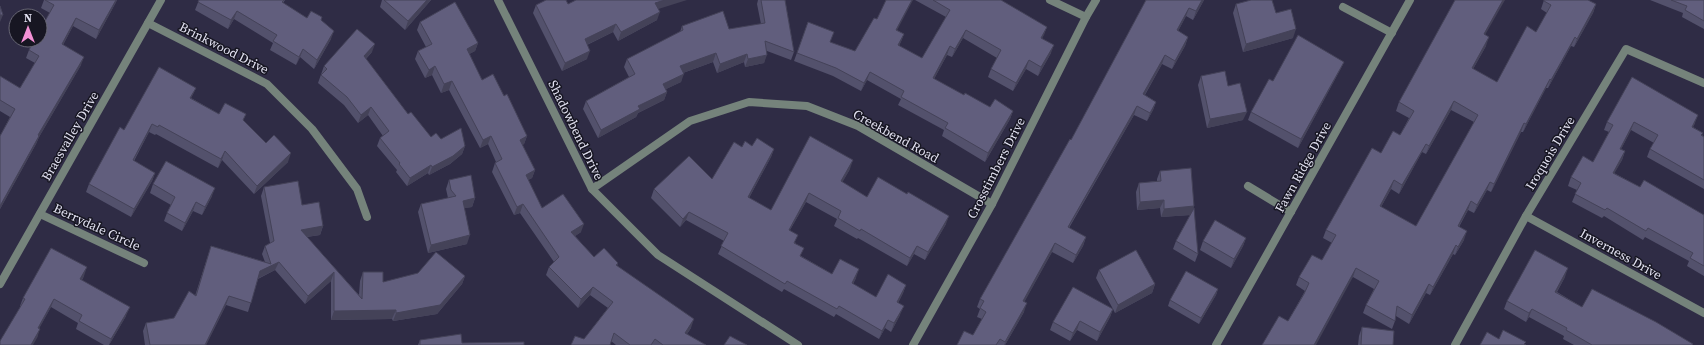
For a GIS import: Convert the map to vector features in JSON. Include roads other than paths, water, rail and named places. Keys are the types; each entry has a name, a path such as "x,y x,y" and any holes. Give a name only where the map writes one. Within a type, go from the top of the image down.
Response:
{"street":[{"name":"Braesvalley Drive","path":"0,284 161,0"},
{"name":"Shadowbend Drive","path":"498,0 592,189 658,255 798,345"},
{"path":"1050,0 1086,17"},
{"name":"Crosstimbers Drive","path":"914,345 992,204 1096,0"},
{"name":"Fawn Ridge Drive","path":"1216,345 1410,0"},
{"path":"1343,7 1392,33"},
{"name":"Brinkwood Drive","path":"148,23 267,84 312,129 357,189 367,217"},
{"name":"Iroquois Drive","path":"1455,345 1526,216 1626,50 1704,83"},
{"name":"Creekbend Road","path":"592,189 690,120 749,102 807,106 858,126 992,204"},
{"path":"1248,186 1291,212"},
{"name":"Berrydale Circle","path":"40,214 144,262"},
{"name":"Inverness Drive","path":"1526,216 1704,313"}]}
